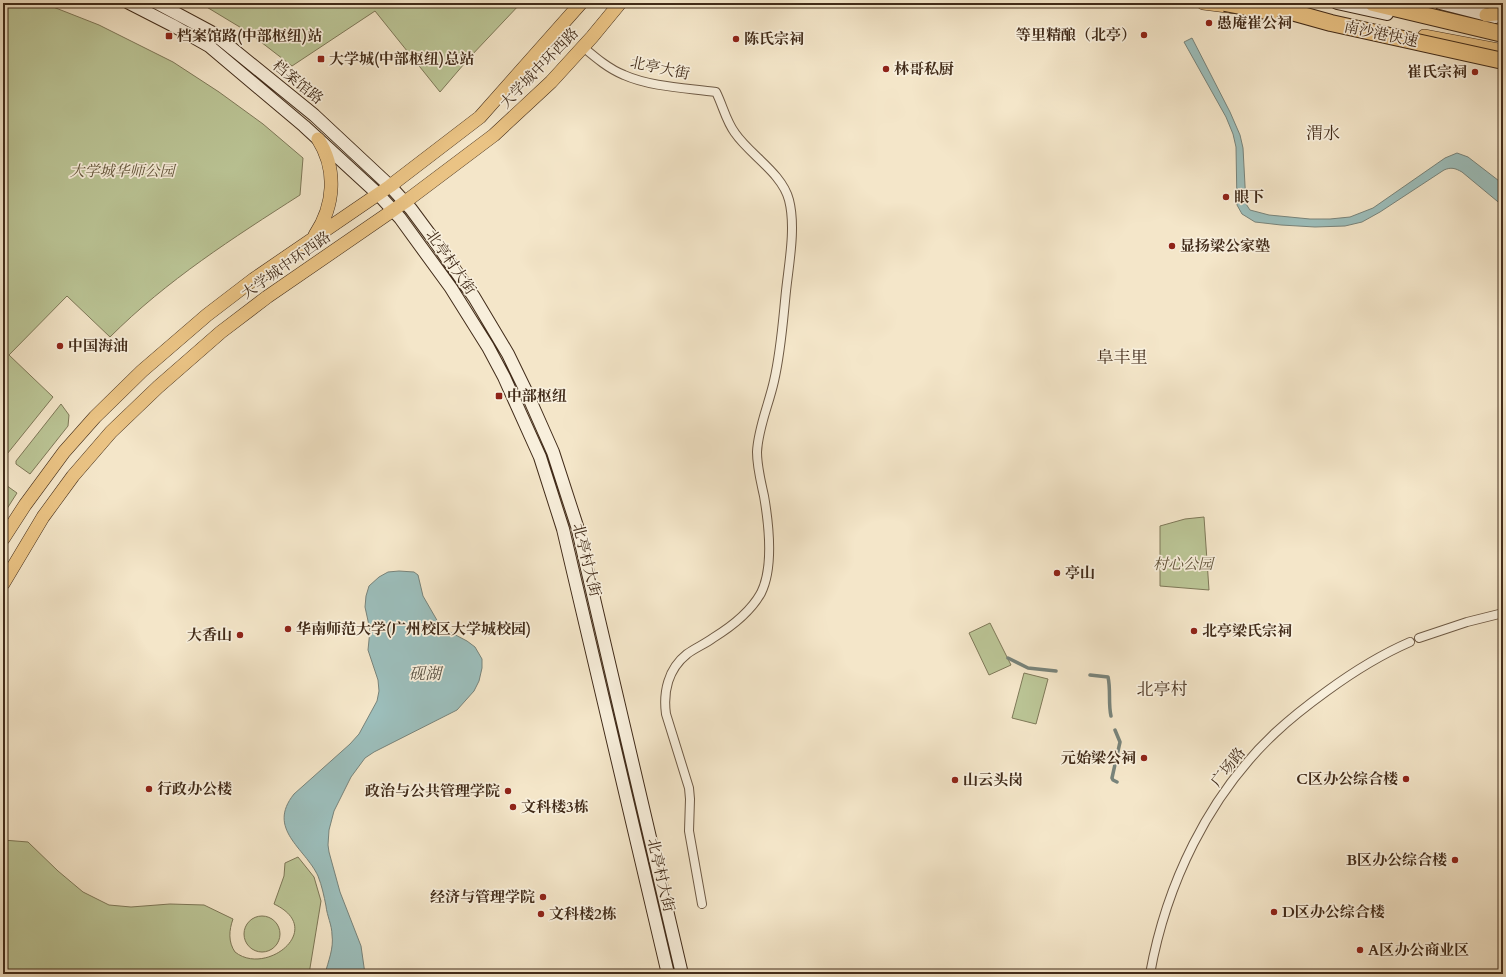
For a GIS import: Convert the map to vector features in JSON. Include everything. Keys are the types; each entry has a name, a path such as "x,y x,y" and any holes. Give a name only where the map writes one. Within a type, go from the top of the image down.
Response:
{"highway":[{"path":"1225,3 1331,23"},
{"name":"南沙港快速","path":"1259,3 1331,23 1503,61"},
{"name":"南沙港快速","path":"1373,3 1503,34"}],"main road":[{"name":"档案馆路","path":"129,3 209,46 318,139 378,194"},
{"name":"档案馆路","path":"156,3 212,33 314,115 406,202"},
{"name":"大学城中环西路","path":"3,539 24,504 64,452 95,417 166,349 254,279 390,186 480,117 581,3"},
{"name":"大学城中环西路","path":"3,584 43,517 73,476 111,432 147,397 216,336 256,306 406,202 494,135 551,82 620,3"},
{"path":"1203,3 1336,19 1503,51"},
{"path":"1337,3 1503,39"},
{"path":"1440,3 1503,19"},
{"path":"1486,15 1503,13"},
{"path":"314,237 325,216 332,188 330,167 318,139"},
{"name":"北亭村大街","path":"378,194 394,210 423,248 451,288 488,347 511,392 540,457 566,540 668,974"},
{"name":"北亭村大街","path":"406,202 462,280 500,340 523,385 553,452 577,526 682,974"}],"street":[{"name":"北亭大街","path":"583,47 602,62 625,75 656,84 716,92 728,124 735,134 784,187 789,201 791,230 777,366 761,427 757,453 766,506 769,546 766,582 757,600 741,616 724,631 681,659 668,680 666,693 666,714 690,798 688,831 702,904"},
{"path":"1419,638 1466,622 1503,613"},
{"name":"广场路","path":"1150,974 1164,917 1185,862 1213,810 1244,768 1274,734 1316,699 1380,656 1410,642"}],"green space":[{"name":"大学城华师公园","path":"3,3 43,3 99,25 173,62 219,92 263,124 303,158 300,195 225,244 178,278 132,316 110,337 67,296 9,355 53,397 3,459"},
{"path":"200,3 521,3 470,57 440,92 375,11 292,66 248,32"},
{"path":"61,404 69,415 68,426 30,474 16,464 16,461"},
{"path":"3,483 17,493 3,515"},
{"name":"村心公园","path":"1204,517 1209,590 1160,586 1160,526 1185,519"},
{"path":"990,623 1011,665 989,675 969,633"},
{"path":"1024,673 1048,679 1036,724 1012,718"},
{"path":"3,840 28,842 58,871 83,892 109,905 131,907 170,904 204,905 233,919 230,940 235,952 248,958 262,959 275,954 286,947 293,937 295,926 289,914 274,904 284,876 285,863 298,857 314,877 321,901 309,974 3,974"},
{"path":"266,916 275,921 279,927 279,941 275,947 266,952 258,952 249,947 245,941 244,930 249,921 255,917"}],"water":[{"path":"1192,38 1230,112 1240,135 1243,148 1246,204 1250,210 1269,215 1310,219 1350,217 1373,208 1445,158 1457,153 1468,157 1503,184 1503,206 1462,172 1449,168 1362,222 1345,226 1315,227 1255,222 1242,214 1237,205 1236,147 1233,134 1226,117 1184,42"},
{"name":"砚湖","path":"388,572 414,572 418,575 423,596 438,622 444,629 475,647 482,659 482,668 479,681 474,691 457,710 374,752 365,758 351,777 334,811 329,830 328,845 340,892 361,946 365,974 325,974 332,940 323,891 318,876 291,838 286,828 284,818 286,806 294,794 350,744 359,734 377,701 379,691 378,680 368,650 370,630 365,607 366,596 369,586 379,577"}],"waterway":[{"path":"1008,658 1028,668 1056,671"},
{"path":"1090,675 1108,677 1111,716"},
{"path":"1115,730 1120,742 1112,778 1117,782"}],"place":[{"name":"愚庵崔公祠","path":"1209,23"},
{"name":"等里精酿（北亭）","path":"1144,35"},
{"name":"档案馆路(中部枢纽)站","path":"169,36"},
{"name":"陈氏宗祠","path":"736,39"},
{"name":"大学城(中部枢纽)总站","path":"321,59"},
{"name":"林哥私厨","path":"886,69"},
{"name":"崔氏宗祠","path":"1475,72"},
{"name":"眼下","path":"1226,197"},
{"name":"显扬梁公家塾","path":"1172,246"},
{"name":"中国海油","path":"60,346"},
{"name":"中部枢纽","path":"499,396"},
{"name":"亭山","path":"1057,573"},
{"name":"华南师范大学(广州校区大学城校园)","path":"288,629"},
{"name":"北亭梁氏宗祠","path":"1194,631"},
{"name":"大香山","path":"240,635"},
{"name":"元始梁公祠","path":"1144,758"},
{"name":"C区办公综合楼","path":"1406,779"},
{"name":"山云头岗","path":"955,780"},
{"name":"行政办公楼","path":"149,789"},
{"name":"政治与公共管理学院","path":"508,791"},
{"name":"文科楼3栋","path":"513,807"},
{"name":"B区办公综合楼","path":"1455,860"},
{"name":"经济与管理学院","path":"543,897"},
{"name":"D区办公综合楼","path":"1274,912"},
{"name":"文科楼2栋","path":"541,914"},
{"name":"A区办公商业区","path":"1360,950"}],"district":[{"name":"渭水","path":"1323,133"},
{"name":"阜丰里","path":"1122,357"},
{"name":"北亭村","path":"1162,689"}]}
